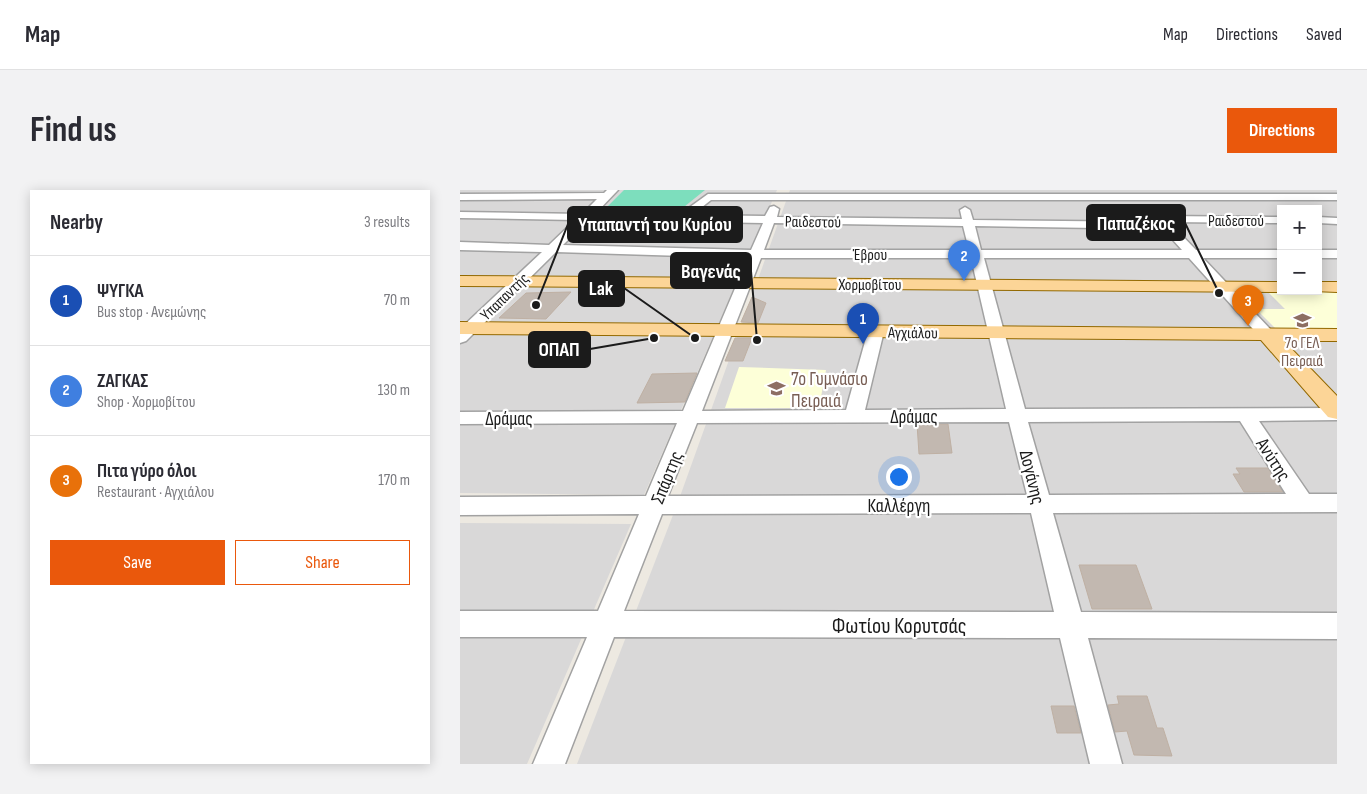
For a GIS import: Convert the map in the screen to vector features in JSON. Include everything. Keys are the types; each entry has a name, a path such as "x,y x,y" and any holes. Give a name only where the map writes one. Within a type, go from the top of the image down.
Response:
{"main road":[{"name":"Χορμοβίτου","path":"460,281 1277,287"},
{"path":"1322,287 1337,287"},
{"name":"Αγχιάλου","path":"464,331 725,330 1337,335"},
{"path":"1267,335 1337,412"}],"street":[{"path":"1314,190 1337,204"},
{"path":"460,197 610,193"},
{"name":"Υπαπαντής","path":"464,331 588,216 610,193"},
{"path":"682,218 708,197 780,194 1137,194 1337,197"},
{"name":"Σπάρτης","path":"549,764 780,194"},
{"name":"Δογάνης","path":"961,194 1106,764"},
{"path":"1137,194 1267,335"},
{"name":"Ραιδεστού","path":"460,215 968,222 1277,220"},
{"path":"1322,220 1337,220"},
{"name":"Έβρου","path":"460,246 554,247 756,254 1277,254"},
{"path":"1322,254 1337,254"},
{"path":"854,416 876,331"},
{"name":"Δράμας","path":"460,418 1337,412"},
{"name":"Ανύτης","path":"1245,414 1302,503"},
{"name":"Καλλέργη","path":"460,506 1337,503"},
{"name":"Φωτίου Κορυτσάς","path":"460,624 1337,626"}],"shaded area":[{"path":"460,190 777,190 739,278 460,276"},
{"path":"790,190 1337,190 1337,764 577,764 678,502"},
{"path":"460,284 735,286 644,495 460,493"},
{"name":"7ο ΓΕΛ Πειραιά","path":"1267,291 1277,291 1277,295 1322,295 1322,291 1337,291 1337,332 1278,331 1256,309 1285,309"},
{"name":"7ο Γυμνάσιο Πειραιά","path":"739,367 826,370 819,408 725,408"},
{"path":"460,523 631,524 527,764 460,764"}],"green space":[{"path":"624,190 705,190 674,215 600,214"}],"building":[{"path":"571,292 546,319 499,318 526,293"},
{"path":"752,297 766,303 758,323 741,322"},
{"path":"735,338 752,338 743,361 725,361"},
{"path":"697,373 685,402 637,403 652,374"},
{"path":"917,424 948,424 952,453 919,454"},
{"path":"1236,468 1268,468 1283,492 1244,492 1233,474 1240,474"},
{"path":"1079,565 1136,565 1152,609 1092,609"},
{"path":"1117,696 1147,696 1157,728 1163,728 1172,756 1134,755 1127,731 1115,732 1108,705 1119,704"},
{"path":"1051,706 1074,706 1081,733 1057,733"}],"place":[{"name":"ΖΑΓΚΑΣ","path":"964,281"},
{"name":"Παπαζέκος","path":"1219,293"},
{"name":"Υπαπαντή του Κυρίου","path":"536,305"},
{"name":"7ο ΓΕΛ Πειραιά","path":"1302,320"},
{"name":"Πιτα γύρο όλοι","path":"1248,326"},
{"name":"ΟΠΑΠ","path":"654,338"},
{"name":"Lak","path":"695,338"},
{"name":"Βαγενάς","path":"757,340"},
{"name":"ΨΥΓΚΑ","path":"863,344"},
{"name":"7ο Γυμνάσιο Πειραιά","path":"777,389"}]}
